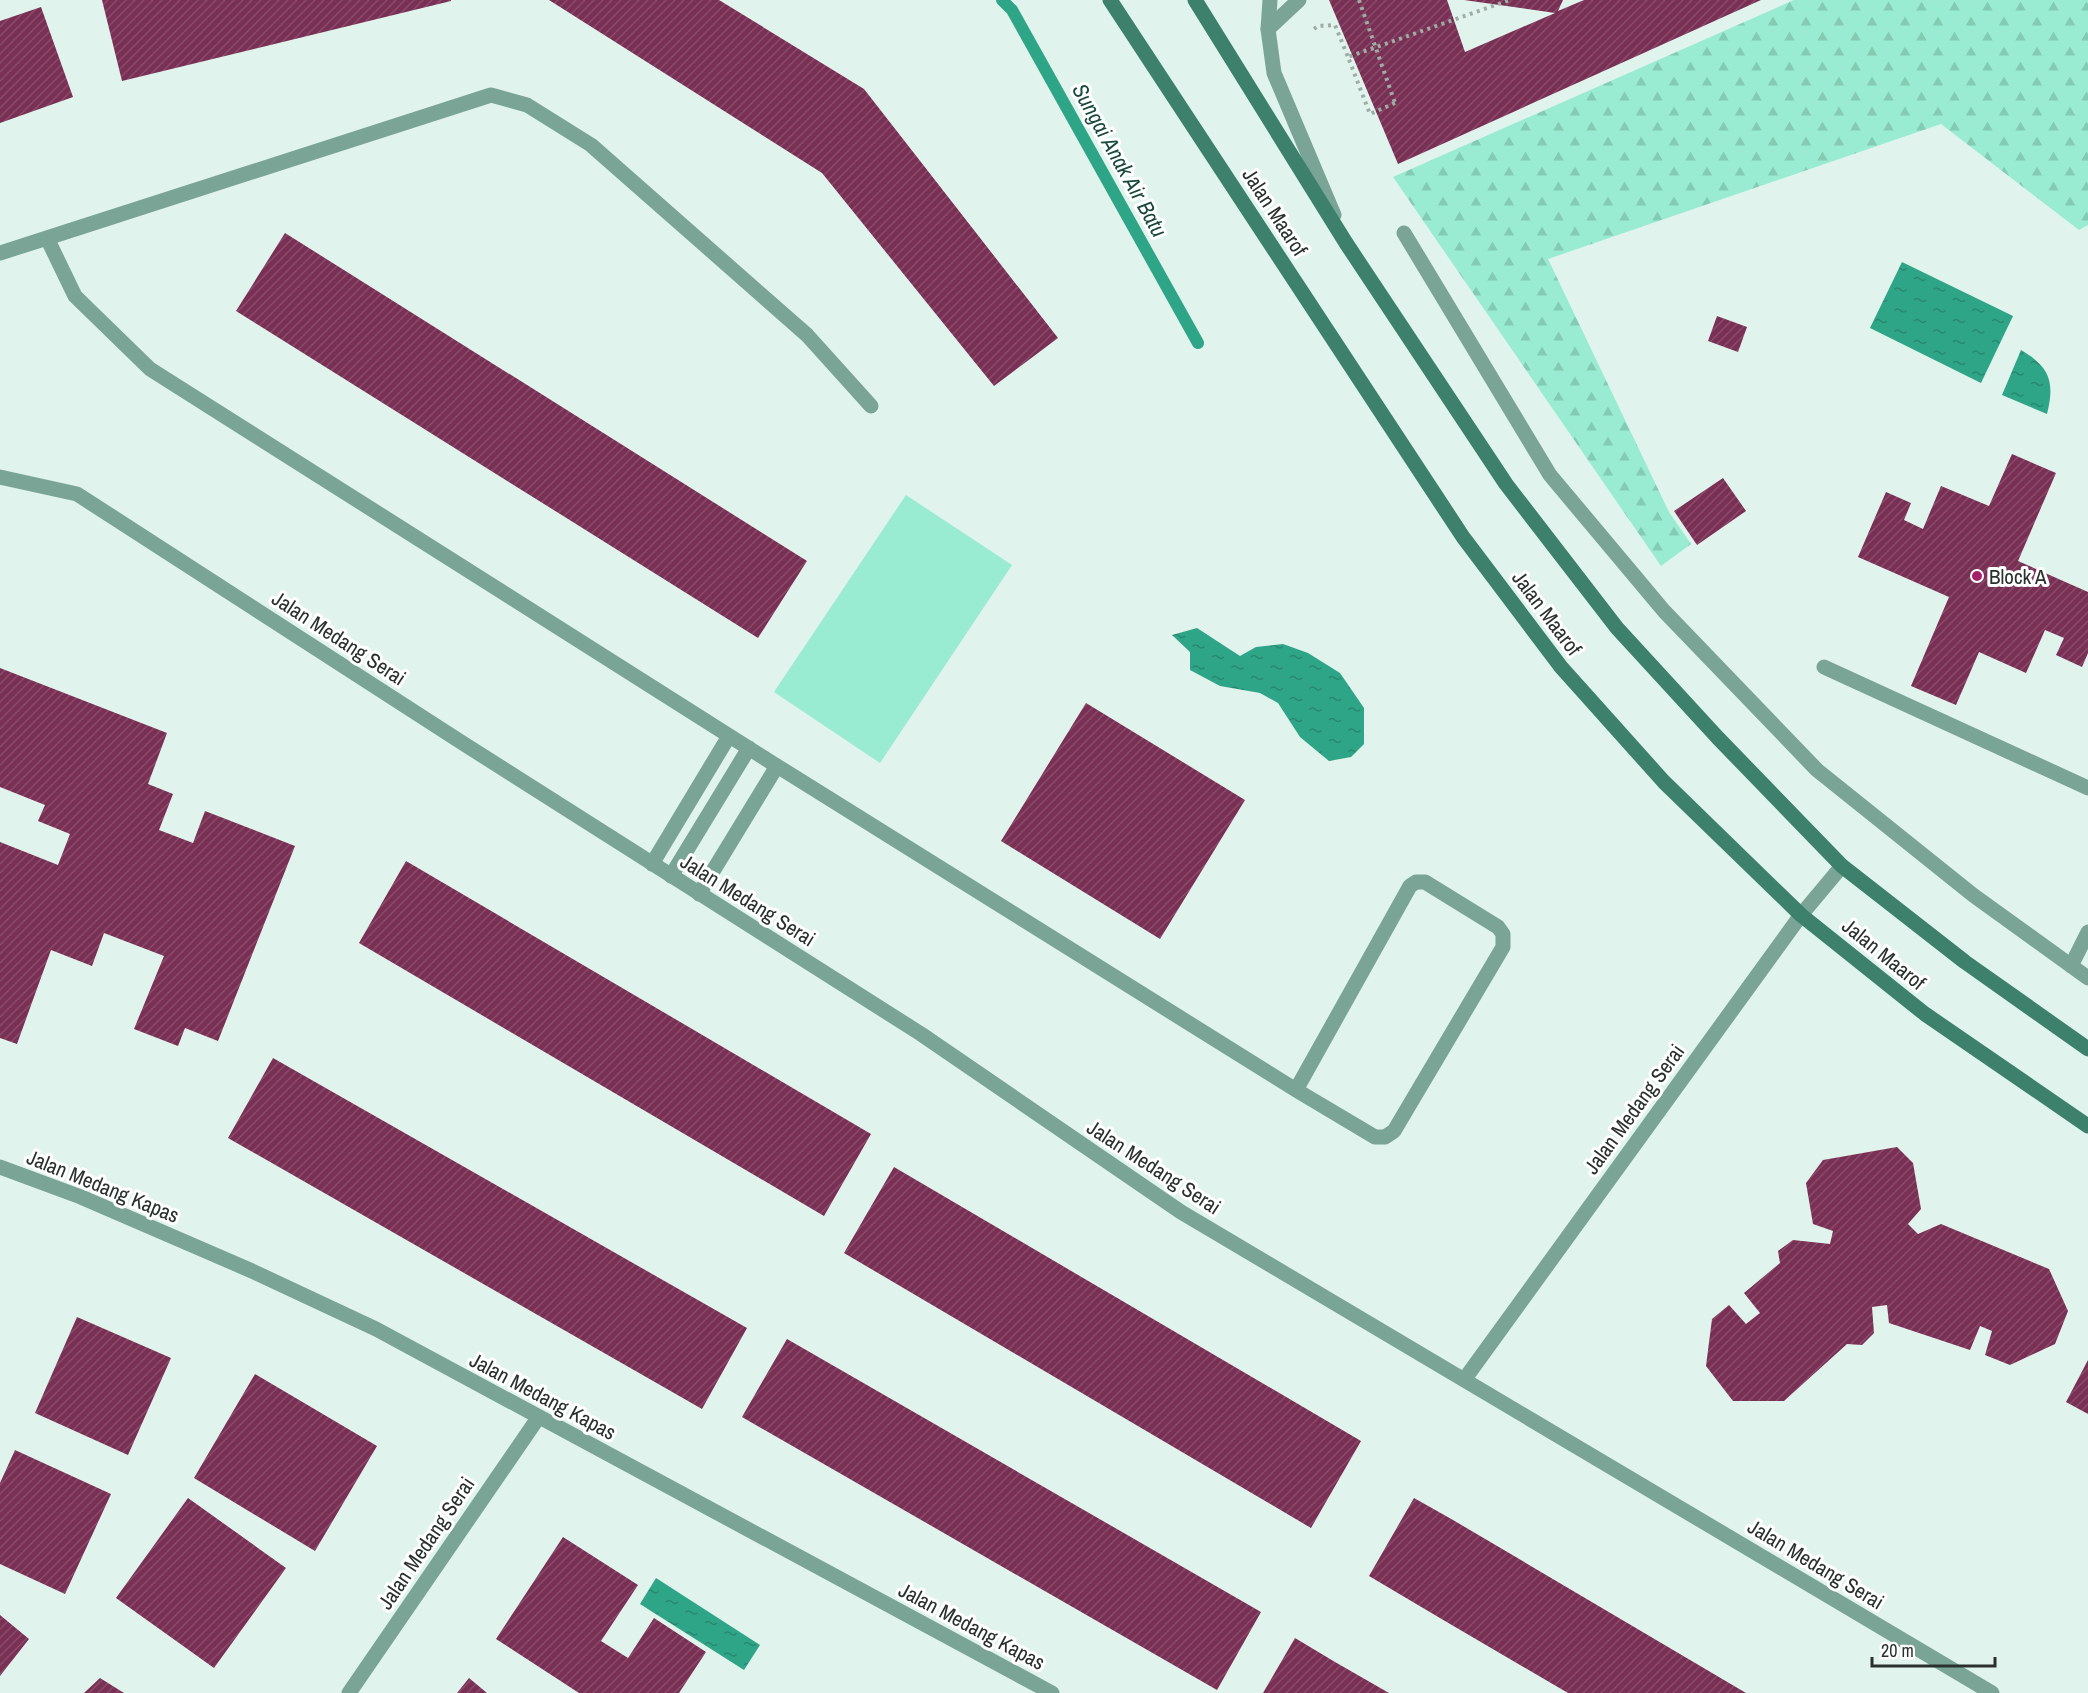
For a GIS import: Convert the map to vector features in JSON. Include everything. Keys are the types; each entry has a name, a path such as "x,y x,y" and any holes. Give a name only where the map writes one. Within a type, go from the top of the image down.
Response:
{"main road":[{"name":"Jalan Maarof","path":"1110,0 1463,537 1561,667 1664,782 1801,915 1925,1014 2088,1126"},
{"name":"Jalan Maarof","path":"1195,0 1346,243 1506,484 1617,628 1718,738 1842,866 1965,962 2088,1049"}],"street":[{"path":"1270,0 1268,29 1274,73 1346,243"},
{"path":"1268,29 1299,0"},
{"path":"0,253 491,95 527,105 591,145 807,335 871,406"},
{"path":"1404,233 1550,475 1664,611 1817,770 1973,895 2088,978"},
{"path":"47,238 75,296 150,369 748,748 1296,1090 1375,1137 1385,1137 1394,1131 1503,947 1503,934 1498,927 1425,882 1416,882 1410,886 1296,1090"},
{"name":"Jalan Medang Serai","path":"0,477 77,494 921,1034 1181,1212 1992,1693"},
{"path":"1824,667 2088,788"},
{"path":"652,864 729,736"},
{"path":"671,876 748,748"},
{"path":"699,894 777,766"},
{"name":"Jalan Medang Serai","path":"1464,1380 1801,915 1842,866"},
{"path":"2071,966 2088,932"},
{"name":"Jalan Medang Kapas","path":"0,1167 81,1197 252,1271 376,1329 1052,1693"},
{"name":"Jalan Medang Serai","path":"349,1693 538,1418"}],"path":[{"path":"1359,0 1395,103 1370,114 1348,57 1510,0"}],"green space":[{"path":"1794,0 2088,0 2088,225 2079,230 1941,124 1548,259 1669,512 1691,544 1661,566 1393,177"},
{"path":"906,495 1012,565 880,763 774,692"}],"water":[{"path":"1902,262 2013,316 1981,383 1870,328"},
{"path":"2021,350 2031,356 2048,376 2050,393 2047,414 2002,395"},
{"path":"1197,628 1240,656 1256,647 1283,644 1308,653 1340,673 1364,708 1364,744 1351,757 1329,761 1300,737 1278,703 1260,693 1220,686 1190,670 1190,652 1172,635"},
{"path":"656,1578 760,1645 744,1670 640,1604"}],"building":[{"path":"102,0 451,0 451,1 122,81"},
{"path":"549,0 719,0 864,89 1058,338 994,386 822,173"},
{"path":"1329,0 1447,0 1465,52 1555,13 1464,0 1563,0 1558,11 1584,0 1761,0 1398,164"},
{"path":"41,7 73,97 0,123 0,21"},
{"path":"285,233 807,561 758,638 236,311"},
{"path":"1717,316 1747,327 1738,352 1708,341"},
{"name":"Block A","path":"2012,454 2056,473 2018,561 2088,592 2088,653 2082,667 2056,655 2064,638 2045,630 2026,673 1979,652 1956,705 1911,686 1949,597 1858,557 1886,492 1911,503 1904,520 1923,529 1941,486 1989,506"},
{"path":"1723,478 1746,511 1697,545 1674,511"},
{"path":"0,668 167,733 148,784 173,794 159,830 193,843 205,811 295,846 218,1041 185,1028 178,1046 134,1029 164,956 104,933 92,966 51,950 17,1044 0,1038 0,842 58,865 70,834 38,821 45,805 0,787"},
{"path":"1086,703 1245,800 1160,939 1001,841"},
{"path":"406,861 871,1134 824,1216 359,943"},
{"path":"273,1058 747,1328 702,1409 228,1138"},
{"path":"1897,1147 1913,1163 1921,1209 1908,1224 1918,1234 1941,1224 2049,1269 2068,1311 2055,1344 2010,1365 1985,1355 1992,1331 1980,1326 1970,1350 1889,1323 1887,1305 1872,1307 1874,1333 1862,1345 1847,1344 1784,1401 1733,1401 1706,1366 1712,1319 1729,1305 1746,1324 1760,1313 1744,1293 1780,1263 1778,1251 1793,1240 1830,1244 1833,1231 1813,1224 1806,1183 1823,1160"},
{"path":"894,1167 1361,1441 1311,1528 844,1253"},
{"path":"77,1317 171,1358 128,1455 35,1413"},
{"path":"787,1339 1261,1612 1217,1690 742,1417"},
{"path":"2088,1360 2088,1414 2066,1402"},
{"path":"255,1374 377,1446 315,1551 194,1478"},
{"path":"15,1450 111,1494 65,1594 0,1564 0,1483"},
{"path":"188,1498 286,1568 214,1668 116,1598"},
{"path":"1414,1498 1746,1693 1568,1693 1445,1621 1369,1576"},
{"path":"563,1537 638,1585 601,1641 628,1658 654,1618 706,1652 679,1693 579,1693 496,1639"},
{"path":"0,1615 29,1639 0,1676"},
{"path":"1295,1638 1335,1662 1389,1693 1263,1693"},
{"path":"100,1678 124,1693 84,1693"},
{"path":"469,1678 487,1693 457,1693"}],"waterway":[{"name":"Sungai Anak Air Batu","path":"1002,0 1012,10 1198,343"}],"place":[{"name":"Block A","path":"1977,576"}]}
